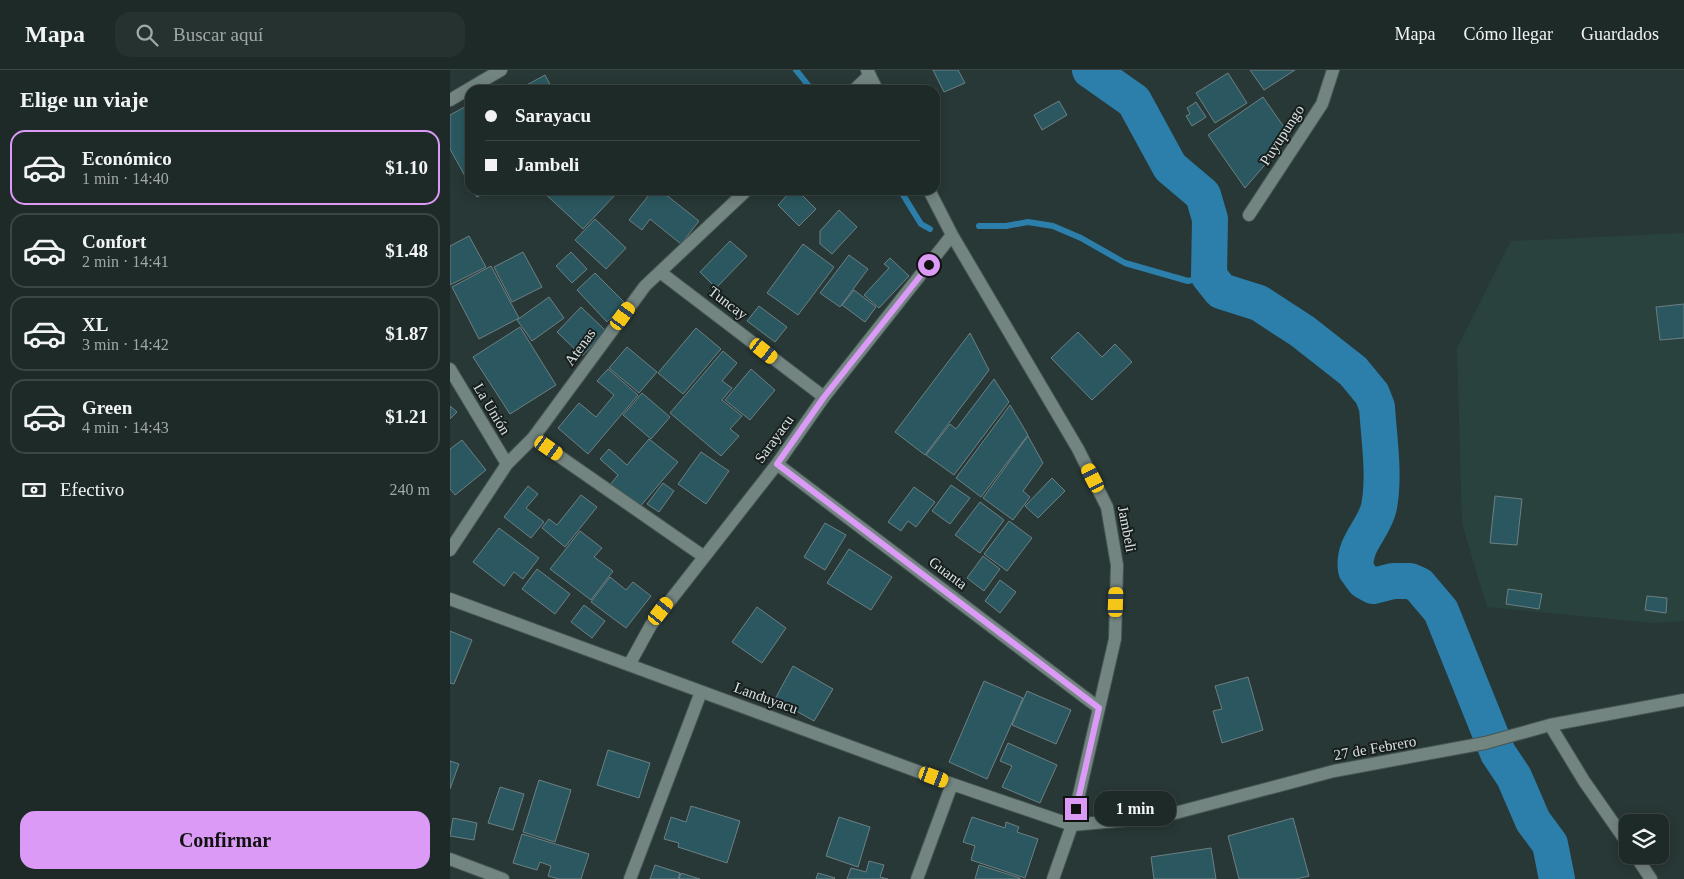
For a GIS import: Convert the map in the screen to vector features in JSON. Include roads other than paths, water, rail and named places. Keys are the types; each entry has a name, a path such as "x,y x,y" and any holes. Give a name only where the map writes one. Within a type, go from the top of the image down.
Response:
{"street":[{"path":"475,85 500,70"},
{"name":"Puyupungo","path":"1249,215 1322,104 1334,70"},
{"path":"858,85 868,72 874,85"},
{"path":"450,100 465,91"},
{"name":"Atenas","path":"450,550 507,464 533,438 645,286 742,195"},
{"name":"Jambeli","path":"932,195 952,236 1078,449 1107,507 1118,565 1115,630 1099,708 1072,825 1053,879"},
{"name":"Sarayacu","path":"629,665 651,625 777,464 824,397 952,236"},
{"name":"Tuncay","path":"660,272 824,397"},
{"name":"La Unión","path":"450,369 507,464"},
{"path":"533,438 704,556"},
{"name":"Guanta","path":"777,464 1099,708"},
{"name":"Landuyacu","path":"450,600 952,784 1072,825"},
{"path":"630,879 701,692"},
{"name":"27 de Febrero","path":"1072,825 1160,817 1334,772 1485,743 1550,725 1684,700"},
{"path":"1550,725 1584,781 1619,831"},
{"path":"917,879 952,784"},
{"path":"450,859 504,879"},
{"path":"1641,864 1651,879"}],"waterway":[{"path":"796,70 808,85"},
{"path":"1090,70 1134,101 1170,167 1203,195 1210,219 1209,276 1221,291 1259,303 1302,331 1353,371 1372,394 1377,407 1381,457 1381,495 1373,523 1357,552 1356,570 1364,581 1373,586 1393,581 1410,581 1419,585 1441,611 1498,753 1514,777 1533,821 1550,844 1557,879"},
{"path":"903,195 921,224 930,229"},
{"path":"979,226 1006,226 1028,222 1053,226 1081,238 1125,263 1188,281 1209,276"}]}
